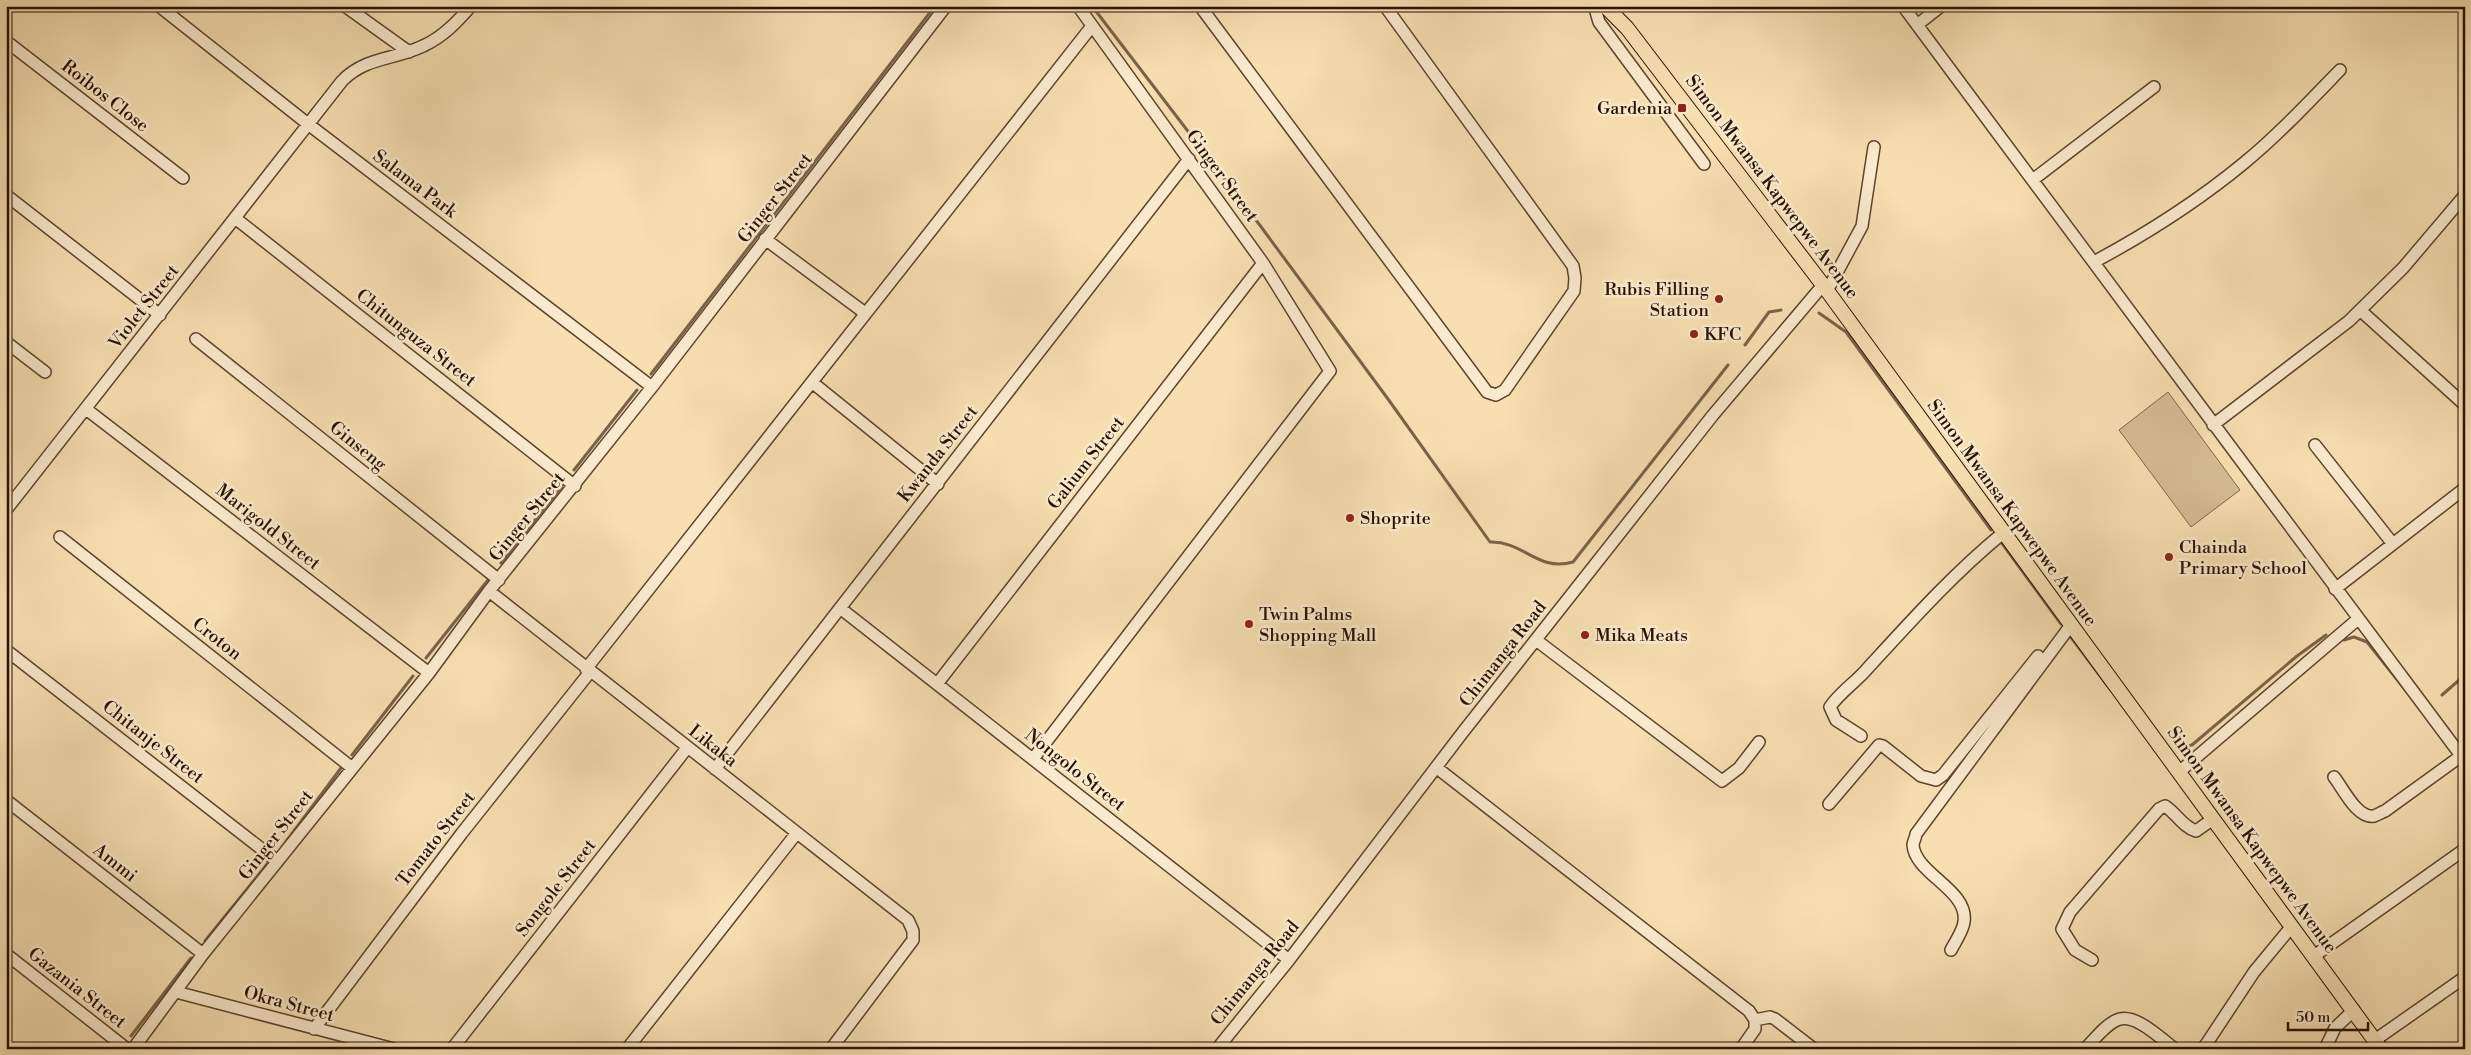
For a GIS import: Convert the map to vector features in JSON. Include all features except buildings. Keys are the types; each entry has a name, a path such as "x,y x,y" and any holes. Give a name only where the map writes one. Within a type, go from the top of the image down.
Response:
{"main road":[{"name":"Simon Mwansa Kapwepwe Avenue","path":"1605,6 1627,28 1825,288 2378,1044"}],"street":[{"name":"Salama Park","path":"159,6 308,124 652,387"},
{"path":"345,6 409,52"},
{"name":"Violet Street","path":"6,510 10,497 86,409 308,124 353,70 367,63 409,52 441,36 471,6"},
{"name":"Ginger Street","path":"133,1049 203,954 351,767 429,673 490,591 575,486 946,6"},
{"name":"Ginger Street","path":"1032,759 1330,371 1264,264 1078,6"},
{"path":"1200,6 1487,392 1496,394 1505,390 1574,291 1575,278 1573,266 1385,6"},
{"path":"1599,6 1596,12 1599,22 1704,164"},
{"path":"1903,6 2034,179 2213,425 2463,758 2385,811 2374,816 2364,815 2356,808 2334,777"},
{"path":"1917,25 1941,6"},
{"name":"Tomato Street","path":"314,1029 462,833 813,383 864,314 1092,26"},
{"name":"Roibos Close","path":"6,41 183,178"},
{"path":"2094,262 2133,241 2211,189 2278,133 2340,70"},
{"path":"2034,179 2154,87"},
{"name":"Chimanga Road","path":"1217,1049 1289,960 1536,640 1713,415 1825,288 1862,226 1874,147"},
{"name":"Kwanda Street","path":"714,769 938,484 1189,159"},
{"path":"2213,425 2360,310 2403,268 2465,194"},
{"path":"6,195 160,315"},
{"name":"Chitunguza Street","path":"235,218 575,486"},
{"path":"765,239 864,314"},
{"name":"Galium Street","path":"937,684 1264,264"},
{"path":"2360,310 2465,405"},
{"name":"Ginseng","path":"196,339 499,580"},
{"path":"6,342 45,372"},
{"path":"813,383 938,484"},
{"name":"Marigold Street","path":"86,409 429,673"},
{"path":"2315,445 2393,544"},
{"path":"2335,589 2465,488"},
{"path":"1861,736 1836,720 1830,707 1834,701 1853,685 1953,576 2003,533"},
{"name":"Croton","path":"60,538 351,767"},
{"name":"Likaka","path":"490,591 796,834 908,920 913,931 914,940 831,1049"},
{"name":"Nongolo Street","path":"840,608 1289,960"},
{"path":"2179,772 2358,619"},
{"path":"1950,950 1964,923 1963,910 1957,898 1917,856 1913,845 1916,834 2071,625"},
{"path":"1536,640 1722,780 1739,768 1759,742"},
{"path":"1829,804 1879,745 1883,746 1921,776 1936,780 1943,775 2040,655 2056,645"},
{"name":"Chitanje Street","path":"6,650 277,861"},
{"name":"Songole Street","path":"452,1049 687,748"},
{"path":"1437,768 1749,1011 1755,1020 1755,1029 1741,1049"},
{"name":"Ammi","path":"6,800 203,954"},
{"path":"2092,960 2075,950 2062,929 2070,912 2160,809 2165,806 2189,829 2196,831 2214,819"},
{"path":"627,1049 796,834"},
{"path":"2314,956 2465,849"},
{"path":"2203,1049 2254,972 2292,926"},
{"name":"Gazania Street","path":"6,954 127,1049"},
{"path":"2378,1044 2465,977"},
{"name":"Okra Street","path":"176,992 394,1049"},
{"path":"2325,1049 2335,1028 2354,1010"},
{"path":"1755,1020 1770,1017 1775,1019 1814,1049"},
{"path":"2085,1049 2113,1022 2125,1018 2135,1020 2175,1049"}],"shaded area":[{"path":"2168,392 2240,490 2191,527 2119,430"}],"waterway":[{"path":"651,374 935,6"},
{"path":"1092,6 1259,224 1388,399 1490,542 1512,546 1550,563 1573,562 1728,365"},
{"path":"1745,345 1769,312 1781,310"},
{"path":"1819,313 1846,332 1991,530"},
{"path":"574,470 637,390"},
{"path":"501,563 562,486"},
{"path":"2001,542 2061,624"},
{"path":"426,658 488,580"},
{"path":"2180,747 2192,745 2297,656 2326,635"},
{"path":"2070,636 2110,689"},
{"path":"2344,640 2354,637 2367,642 2415,702"},
{"path":"2442,695 2465,675"},
{"path":"352,755 413,676"},
{"path":"282,847 341,768"},
{"path":"205,941 268,863"},
{"path":"131,1036 191,958"}],"place":[{"name":"Gardenia","path":"1682,108"},
{"name":"Rubis Filling Station","path":"1719,299"},
{"name":"KFC","path":"1694,334"},
{"name":"Shoprite","path":"1350,518"},
{"name":"Chainda Primary School","path":"2169,557"},
{"name":"Twin Palms Shopping Mall","path":"1249,624"},
{"name":"Mika Meats","path":"1585,635"}]}
